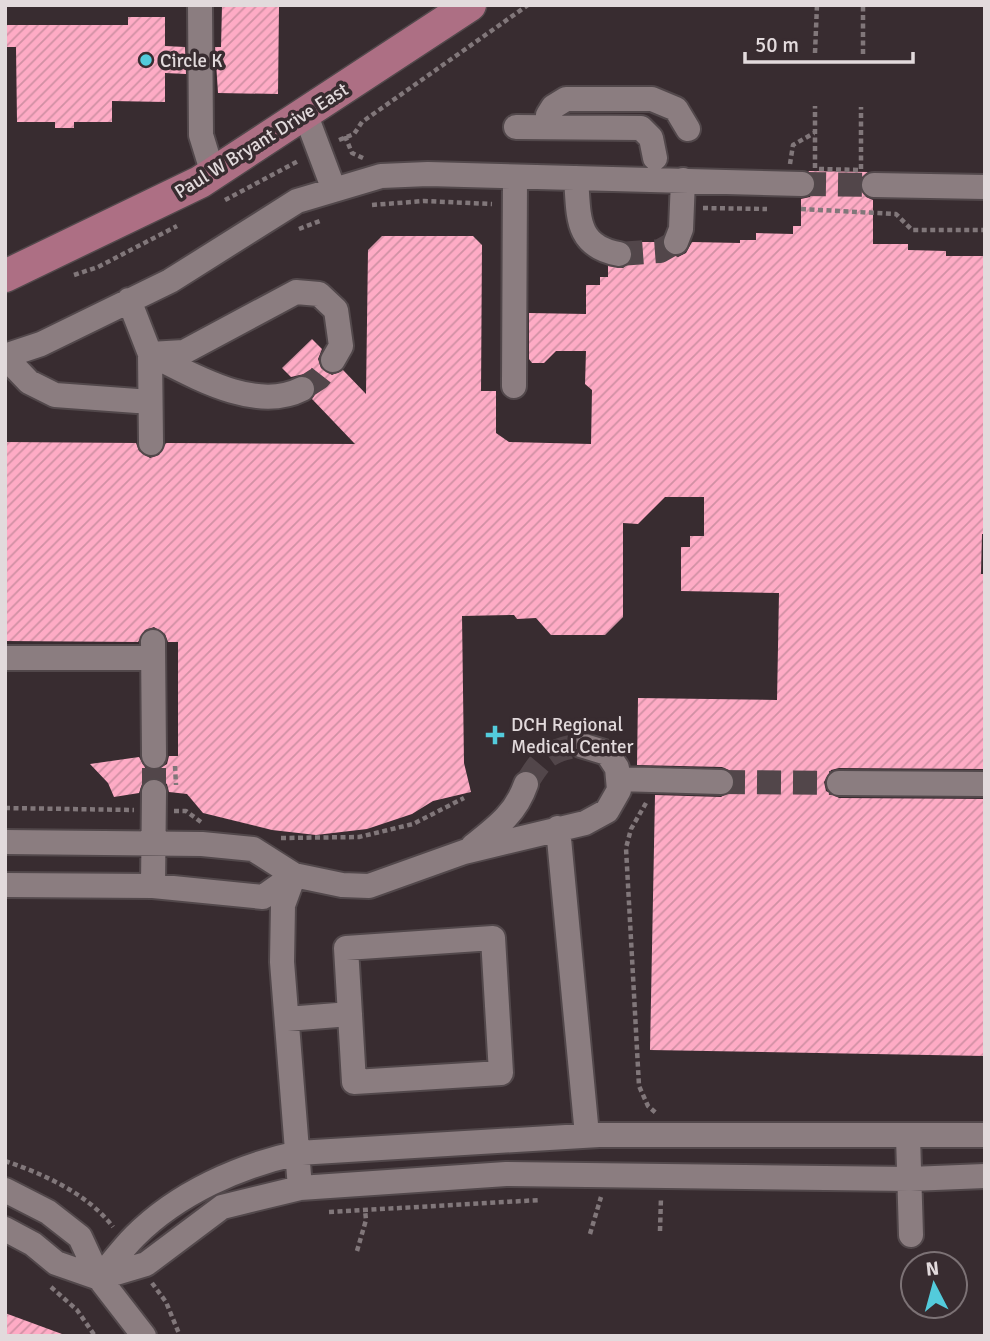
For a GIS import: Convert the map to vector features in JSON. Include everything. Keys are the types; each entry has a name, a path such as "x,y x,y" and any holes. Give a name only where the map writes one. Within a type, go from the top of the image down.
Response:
{"main road":[{"name":"Paul W Bryant Drive East","path":"6,271 213,174 470,5"}],"street":[{"path":"200,5 201,135 213,174"},
{"path":"548,115 566,99 652,99 676,109 688,129"},
{"path":"305,113 334,190"},
{"path":"516,127 641,128 651,138 655,158"},
{"path":"137,401 55,396 29,382 5,356 40,344 170,281 297,201 381,176 683,180 802,173"},
{"path":"514,386 515,177"},
{"path":"867,177 985,187"},
{"path":"576,178 583,233 592,244 619,254"},
{"path":"676,242 681,229 683,180"},
{"path":"150,354 184,352 296,292 319,294 336,310 341,346 333,360"},
{"path":"129,300 150,354 151,443"},
{"path":"150,354 221,390 269,395 293,394 302,389"},
{"path":"5,659 153,650 154,757"},
{"path":"5,842 153,844 253,849 294,875 342,885 369,886 464,852 585,823 607,811 619,790 617,768 607,753 581,746"},
{"path":"618,779 721,782"},
{"path":"839,783 985,784"},
{"path":"464,852 503,823 520,802 526,784"},
{"path":"153,886 154,801"},
{"path":"558,828 587,1135"},
{"path":"5,885 153,886 263,897 294,875"},
{"path":"294,875 282,905 287,1019 300,1188"},
{"path":"493,938 502,1073 354,1082 350,1014 346,948 493,938"},
{"path":"287,1019 350,1014"},
{"path":"99,1278 134,1236 196,1190 270,1159 298,1153 587,1135 985,1135"},
{"path":"908,1136 911,1235"},
{"path":"441,1179 456,1169 453,1143"},
{"path":"5,1229 33,1244 56,1263 99,1278 146,1264 222,1207 300,1188 506,1174 910,1179 985,1176"},
{"path":"5,1190 48,1212 80,1237 99,1278 144,1336"}],"path":[{"path":"816,54 817,5"},
{"path":"863,5 863,54"},
{"path":"802,173 815,132 815,106"},
{"path":"861,107 867,177"},
{"path":"802,173 793,145 815,132"},
{"path":"369,205 424,201 515,204"},
{"path":"695,209 777,209"},
{"path":"790,209 896,214 912,230 985,230"},
{"path":"289,235 330,216"},
{"path":"651,794 631,829 626,848 639,1086 648,1106 659,1115 660,1134"},
{"path":"278,837 290,840 359,837 413,824 464,798"},
{"path":"5,808 154,801 186,811 203,823"},
{"path":"660,1231 662,1176"},
{"path":"587,1197 601,1196"},
{"path":"327,1212 547,1199"},
{"path":"357,1251 366,1220 366,1210"},
{"path":"42,1279 76,1310 95,1336"}],"building":[{"name":"Circle K","path":"222,6 279,7 278,94 218,93 215,47 221,47"},
{"path":"128,17 165,17 165,46 185,47 186,74 165,73 165,102 112,101 112,122 74,122 74,128 55,128 55,122 17,122 16,47 5,47 5,25 128,25"},
{"path":"808,171 868,172 859,185 866,197 873,200 873,244 908,244 908,250 946,251 946,256 985,256 985,534 982,534 981,574 985,574 985,769 839,768 831,770 824,782 826,791 839,798 985,799 985,1056 650,1050 655,795 721,797 733,790 736,782 729,770 722,767 637,765 638,698 777,700 779,593 681,591 681,547 690,547 690,536 704,536 704,497 665,497 638,524 623,523 623,617 605,635 551,635 536,618 517,619 514,615 462,616 464,763 471,792 433,801 412,814 367,829 316,835 272,830 203,813 187,794 169,792 167,784 155,777 142,784 139,793 114,797 108,783 90,764 139,757 146,769 155,771 167,764 169,756 178,756 178,642 168,642 165,634 154,627 145,630 138,642 5,641 5,442 136,443 139,451 150,458 159,455 166,443 355,444 312,399 317,391 312,378 304,374 291,377 282,368 312,339 322,349 318,359 321,368 332,375 343,370 366,394 368,250 382,236 473,236 482,245 481,391 496,391 496,433 509,442 591,444 592,390 585,384 586,351 556,351 544,363 532,363 529,359 529,313 586,314 586,285 600,285 600,277 608,277 608,266 623,268 633,259 633,250 627,242 661,242 665,252 678,257 686,253 692,242 740,243 740,240 756,240 756,233 793,234 793,226 801,226 801,199 810,197 817,185 815,176"},
{"path":"5,1313 62,1334 5,1336"}],"tunnel":[{"path":"802,184 874,185"},
{"path":"619,254 660,251 676,242"},
{"path":"302,389 319,378 333,360"},
{"path":"526,784 548,756 561,749 581,745"},
{"path":"154,756 154,792"},
{"path":"721,782 839,783"}],"place":[{"name":"Circle K","path":"146,60"},
{"name":"DCH Regional Medical Center","path":"495,735"}]}
